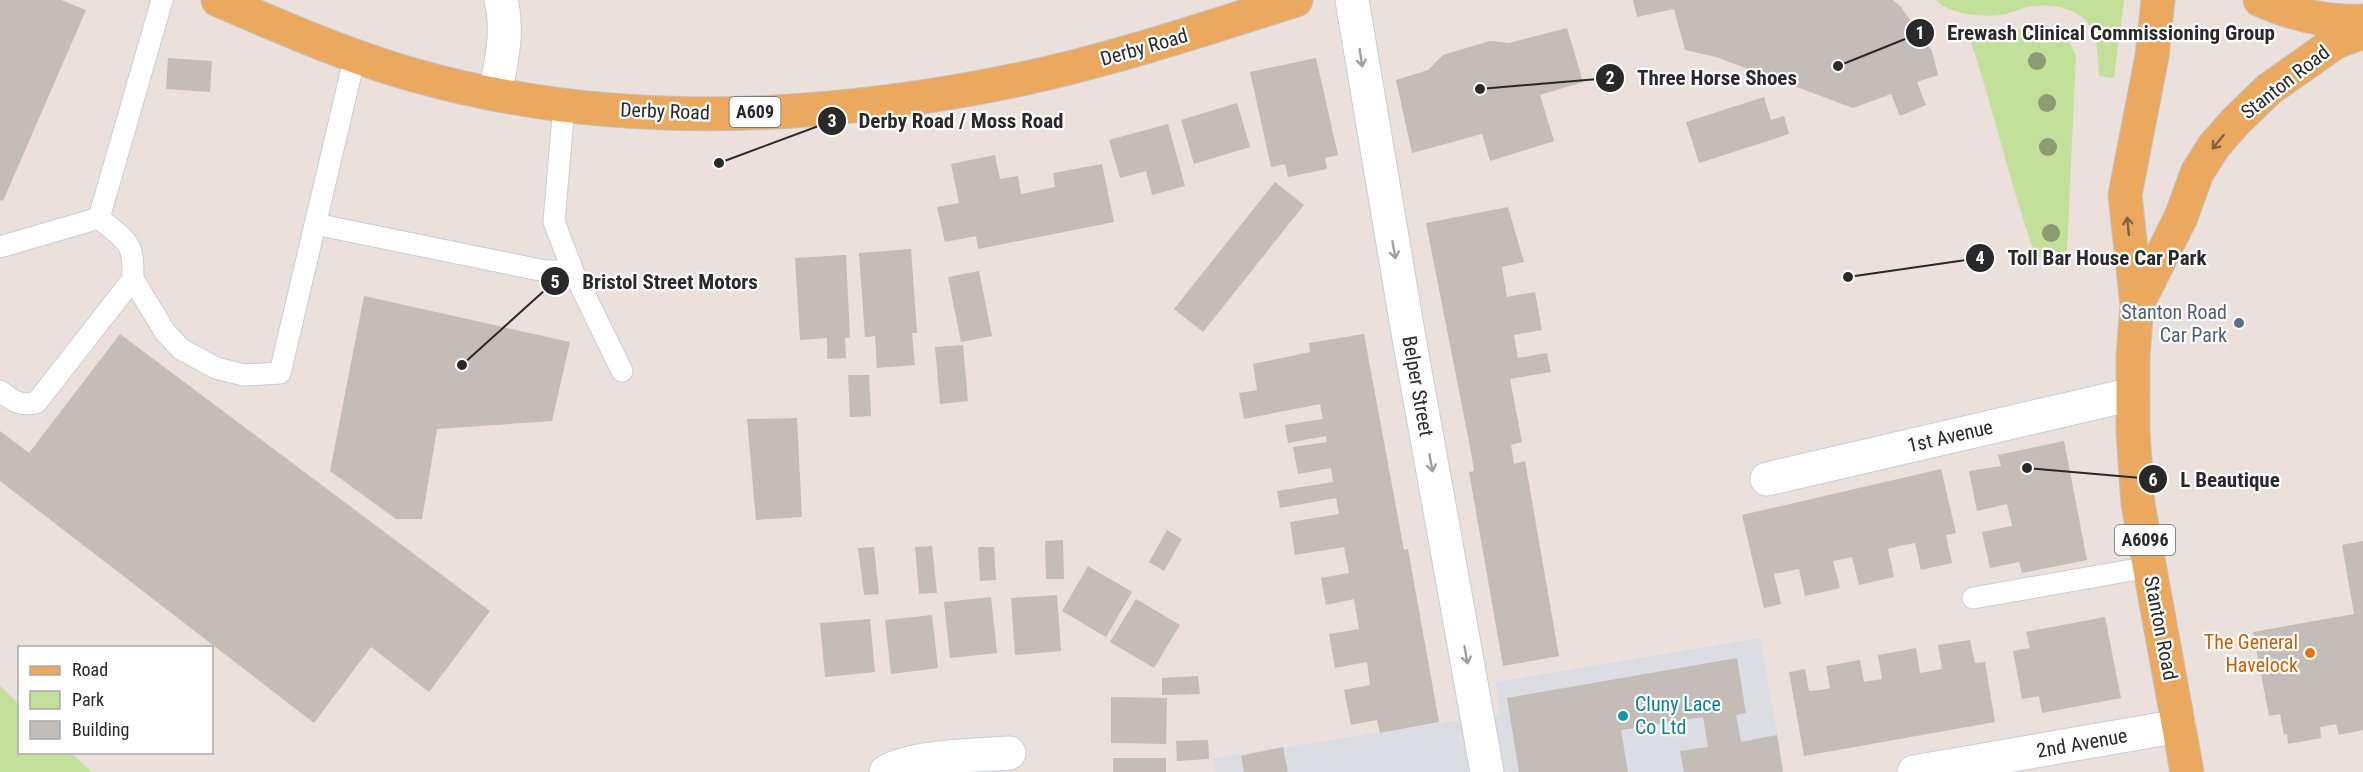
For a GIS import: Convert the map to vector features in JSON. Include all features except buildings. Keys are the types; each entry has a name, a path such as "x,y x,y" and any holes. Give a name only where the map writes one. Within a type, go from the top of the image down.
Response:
{"main road":[{"name":"Derby Road","path":"218,0 355,56 409,74 495,94 564,105 637,112 692,114 825,109 886,103 1017,80 1188,35 1296,0"},
{"name":"Stanton Road","path":"2158,0 2152,56 2125,195 2137,305 2133,394 2135,470 2149,567 2187,772"},
{"path":"2260,0 2310,17 2363,21"},
{"name":"Stanton Road","path":"2137,305 2181,217 2197,173 2214,146 2269,89 2336,42 2363,32"}],"street":[{"path":"495,94 504,48 505,22 501,0"},
{"name":"Belper Street","path":"1352,0 1409,338 1487,772"},
{"name":"1st Avenue","path":"1767,478 2133,394"},
{"name":"2nd Avenue","path":"1914,772 2179,726"},
{"path":"886,772 894,767 946,757 1009,753"}],"lane":[{"path":"99,218 162,0"},
{"path":"99,218 130,244 133,279 165,332 181,349 216,368 244,375 280,374 355,56"},
{"path":"564,105 554,222 573,271 622,371"},
{"path":"0,247 99,218"},
{"path":"315,224 545,271 573,271"},
{"path":"0,391 15,403 24,405 36,403 133,279"},
{"path":"1973,598 2149,567"}],"shaded area":[{"path":"1760,638 1784,772 1215,772 1214,758 1500,714 1496,682"}],"green space":[{"path":"1936,0 2124,0 2114,78 2099,76 2095,37 2090,26 2078,14 2053,6 2035,6 2008,14 1984,16 1957,12"},
{"path":"2046,25 2067,37 2076,55 2067,251 2061,256 2036,258 1968,33 1990,34"},
{"path":"0,686 18,703 18,754 72,754 92,772 0,772"}],"place":[{"name":"Erewash Clinical Commissioning Group","path":"1838,66"},
{"name":"Three Horse Shoes","path":"1480,89"},
{"name":"Derby Road / Moss Road","path":"719,163"},
{"name":"Toll Bar House Car Park","path":"1848,277"},
{"name":"Stanton Road Car Park","path":"2239,323"},
{"name":"Bristol Street Motors","path":"462,365"},
{"name":"L Beautique","path":"2027,468"},
{"name":"The General Havelock","path":"2310,653"},
{"name":"Cluny Lace Co Ltd","path":"1623,716"}]}
